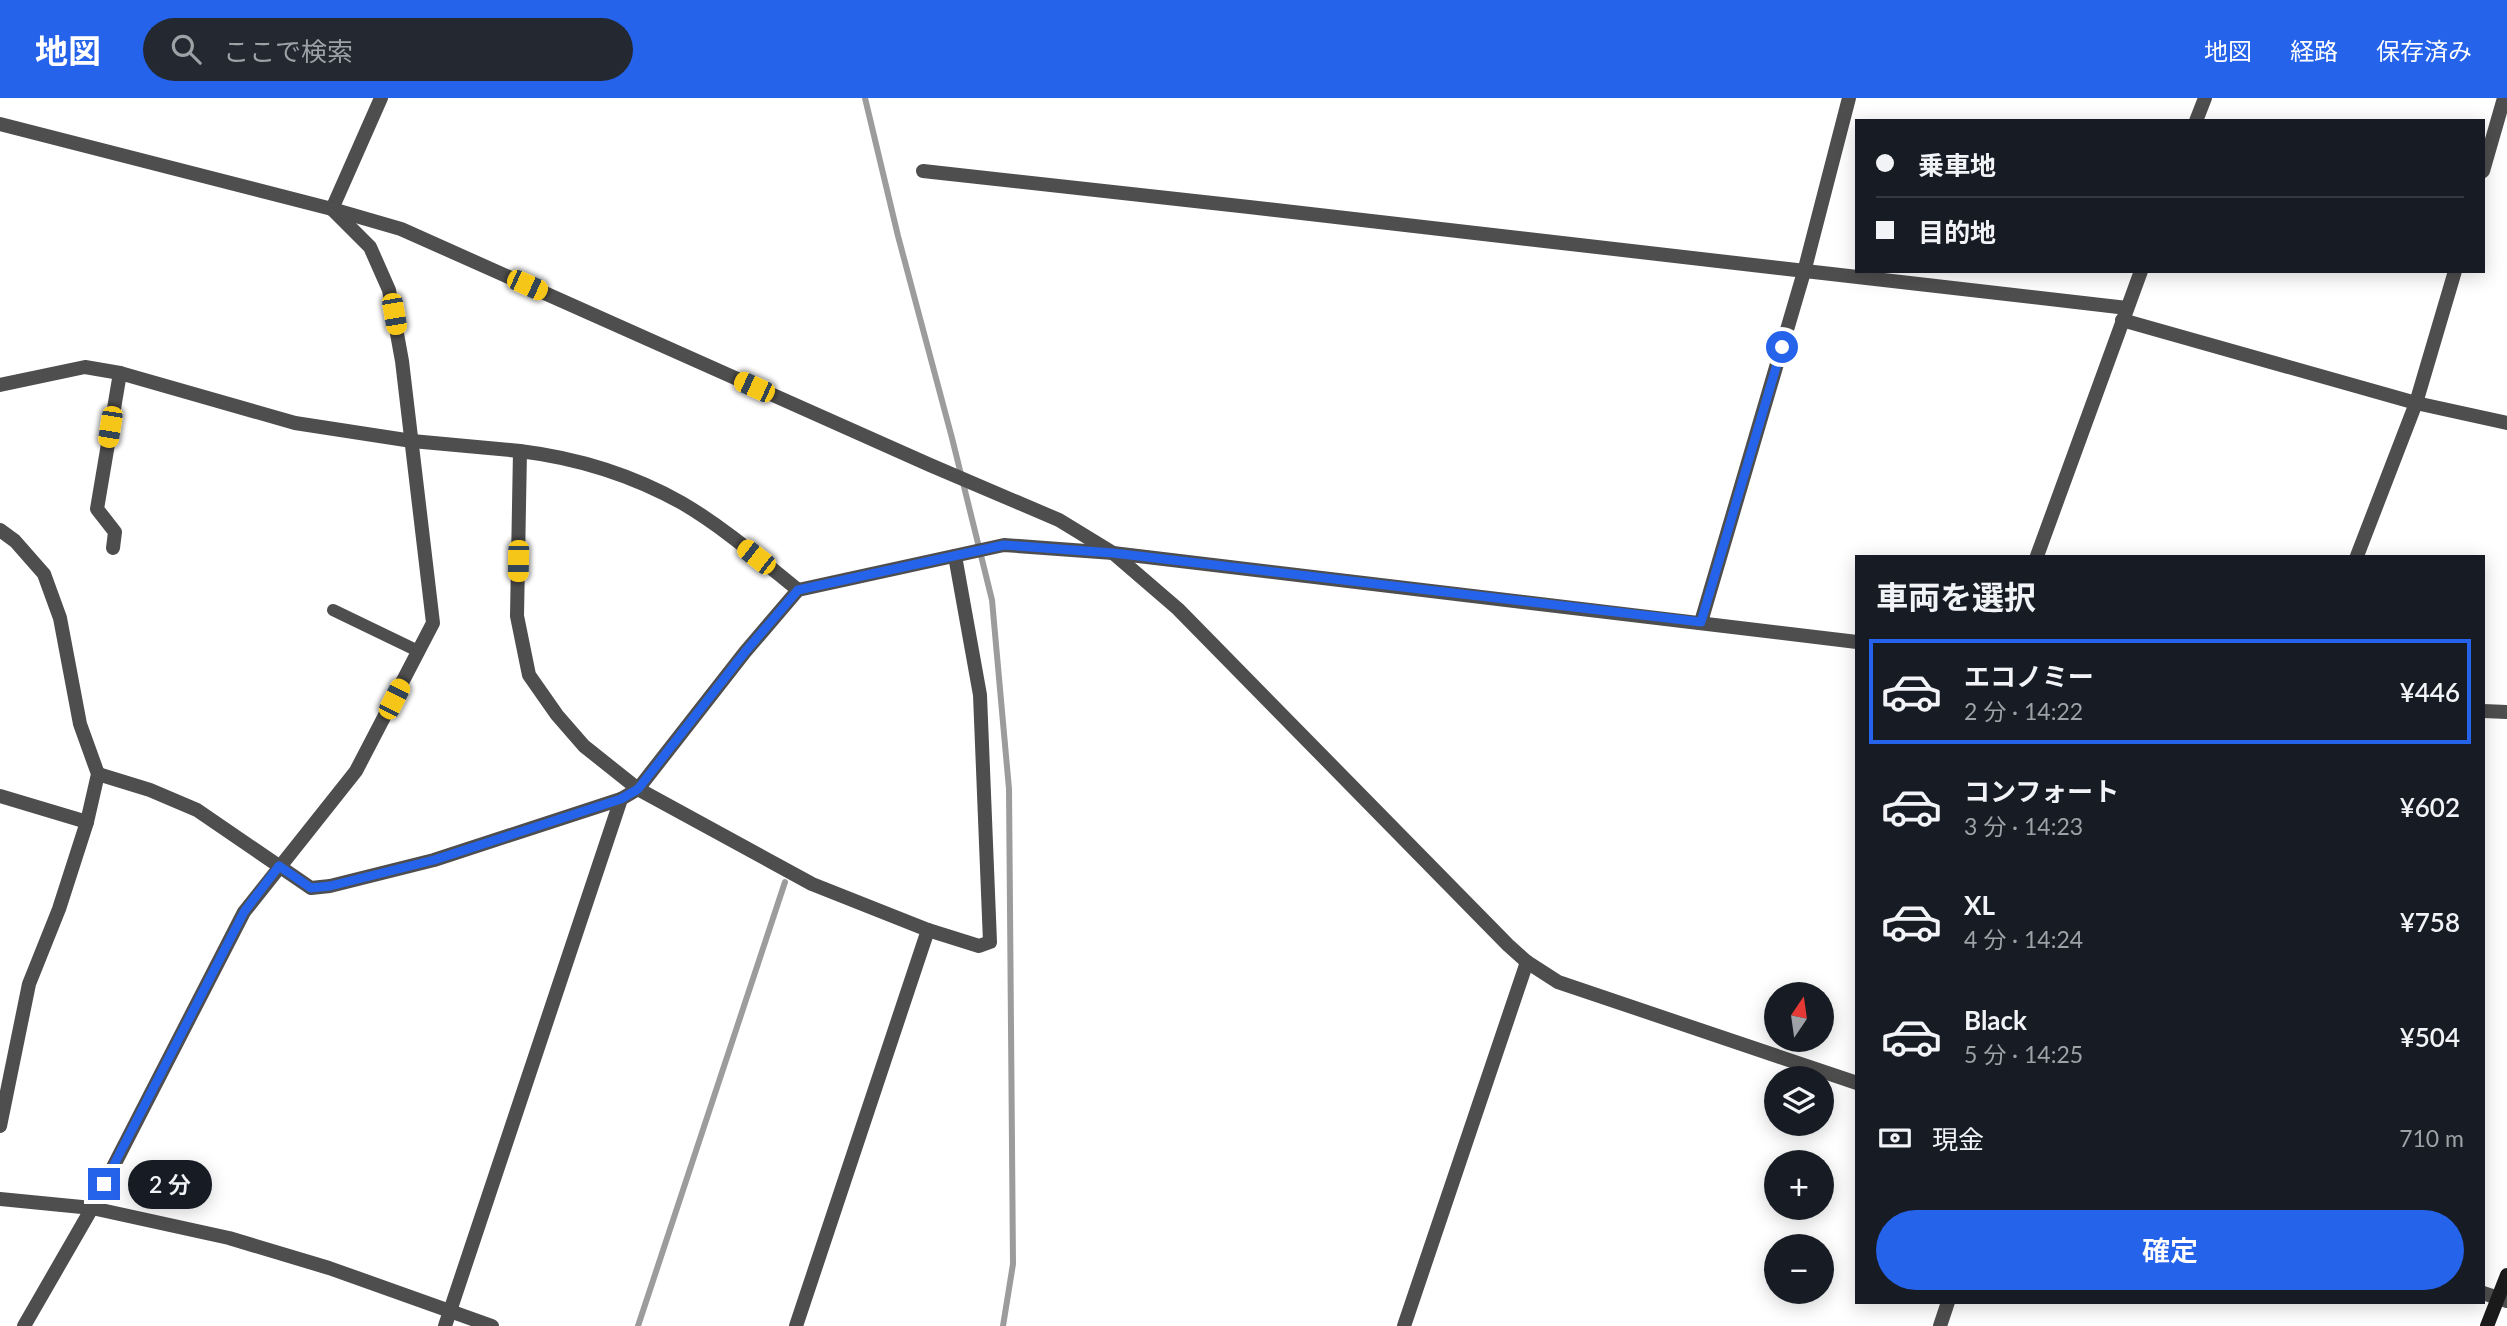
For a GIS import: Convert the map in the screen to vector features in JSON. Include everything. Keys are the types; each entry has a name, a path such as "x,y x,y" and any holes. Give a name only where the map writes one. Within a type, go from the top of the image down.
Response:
{"main road":[{"path":"2487,1326 2502,1300 2507,1275"}],"street":[{"path":"332,209 381,98"},
{"path":"1701,622 1804,272 1849,98"},
{"path":"2197,119 2205,98"},
{"path":"2485,165 2504,98"},
{"path":"0,124 401,229 1059,520 1113,553 1178,609 1404,842 1527,962 1558,982 1855,1082"},
{"path":"923,172 1262,208 1804,272 2125,314 2416,403 2507,423"},
{"path":"24,1326 92,1208 244,912 356,771 433,622 402,361 390,290 370,247 332,209"},
{"path":"2037,555 2140,273"},
{"path":"2357,555 2416,403 2454,273"},
{"path":"0,385 85,367 120,373 295,423 412,441 559,456 613,472 682,503 736,540 798,590"},
{"path":"113,548 115,532 97,509 120,373"},
{"path":"520,451 517,616 529,675 557,715 584,746 638,789 812,884 928,930 979,946 990,942 981,695 955,556"},
{"path":"0,530 15,541 44,573 60,618 80,724 98,774 87,822 59,909 29,984 0,1126"},
{"path":"98,774 150,790 197,810 311,888 330,886 434,860 621,799 638,789 745,652 798,590 1004,545 1113,553 1855,642"},
{"path":"2485,711 2507,712"},
{"path":"0,796 87,822"},
{"path":"447,1319 621,799"},
{"path":"796,1326 928,930"},
{"path":"1404,1326 1527,962"},
{"path":"0,1199 92,1208 229,1238 329,1268 447,1319 492,1326"},
{"path":"2485,1294 2502,1300"},
{"path":"1940,1326 1947,1304"}],"lane":[{"path":"333,610 418,651"}],"waterway":[{"path":"865,98 992,600 1009,789 1013,1264 1003,1326"},
{"path":"638,1326 785,882"}],"route":[{"path":"104,1184 244,912 279,866 311,888 330,886 434,860 621,799 638,789 745,652 798,590 1004,545 1113,553 1701,622 1782,347"}]}
